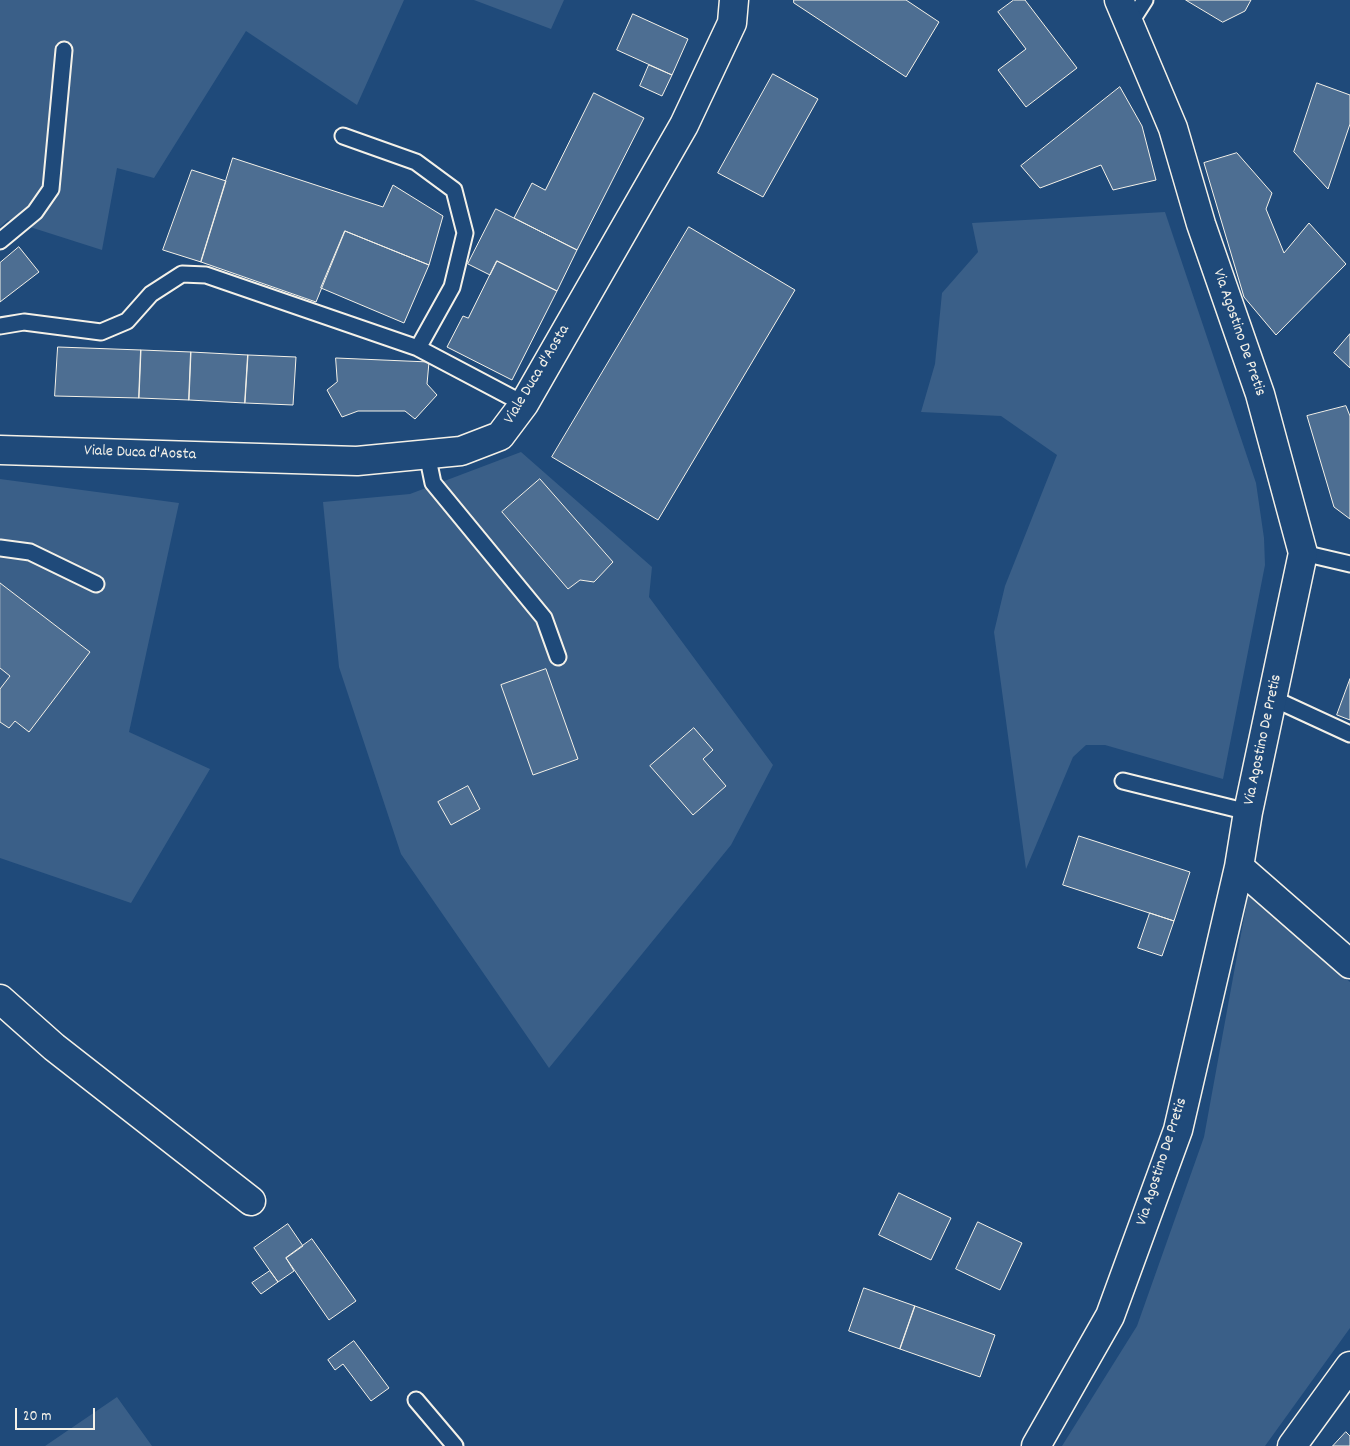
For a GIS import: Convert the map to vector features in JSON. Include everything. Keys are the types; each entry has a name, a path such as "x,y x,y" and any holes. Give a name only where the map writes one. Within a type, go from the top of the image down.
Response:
{"street":[{"name":"Viale Duca d'Aosta","path":"0,450 356,462 461,451 500,436 524,404 684,125 732,23 734,0"},
{"name":"Via Agostino De Pretis","path":"1036,1446 1110,1316 1174,1139 1240,867 1248,812 1303,553 1260,394 1200,224 1173,128 1119,0"},
{"path":"1240,867 1350,964"},
{"path":"0,999 54,1047 251,1201"},
{"path":"1292,1446 1350,1366"}],"lane":[{"path":"1129,25 1145,0"},
{"path":"0,241 35,212 51,189 64,50"},
{"path":"343,136 416,162 454,190 465,233 452,287 418,348"},
{"path":"0,326 24,322 101,332 127,321 151,294 182,274 206,275 418,348 524,404"},
{"path":"427,454 433,484 544,618 558,657"},
{"path":"0,548 30,552 96,584"},
{"path":"1303,553 1350,564"},
{"path":"1272,698 1350,734"},
{"path":"1123,781 1248,812"},
{"path":"416,1400 455,1446"}],"shaded area":[{"path":"0,0 404,0 357,105 246,31 154,178 117,168 102,250 8,220 0,227"},
{"path":"474,0 564,0 551,29"},
{"path":"1165,212 1256,483 1264,538 1265,565 1223,779 1105,745 1086,745 1073,757 1026,869 994,632 1005,586 1057,455 1001,416 921,412 935,364 942,293 978,252 972,223"},
{"path":"521,452 652,567 649,597 773,765 731,845 549,1068 401,854 339,667 323,502 410,494"},
{"path":"0,479 179,503 129,732 210,769 131,903 0,858"},
{"path":"1249,890 1350,982 1350,1328 1265,1446 1062,1446 1137,1326 1204,1137"},
{"path":"117,1397 152,1446 45,1446"}],"building":[{"path":"794,0 906,0 939,22 906,77 794,3"},
{"path":"1014,0 1025,0 1077,68 1026,107 998,70 1026,49 998,12"},
{"path":"1186,0 1251,0 1245,11 1223,22"},
{"path":"633,14 688,39 672,75 617,50"},
{"path":"649,65 672,75 662,96 640,86"},
{"path":"773,74 818,99 763,197 718,173"},
{"path":"1317,83 1350,95 1350,124 1328,189 1294,152"},
{"path":"1120,87 1142,126 1156,180 1113,190 1101,165 1040,188 1021,166"},
{"path":"594,93 644,118 577,250 514,218 532,183 545,190"},
{"path":"1237,153 1272,193 1266,209 1284,253 1309,223 1346,264 1276,335 1244,297 1204,163"},
{"path":"233,158 383,207 393,185 443,216 429,265 345,231 316,302 201,262"},
{"path":"192,170 226,181 201,262 163,250"},
{"path":"496,209 577,250 557,291 497,261 490,275 468,264"},
{"path":"689,227 795,290 658,520 552,457"},
{"path":"345,231 429,265 404,323 321,288"},
{"path":"19,247 39,272 0,302 0,263"},
{"path":"497,261 557,291 512,380 447,347 463,316 468,318"},
{"path":"1350,334 1350,368 1334,353"},
{"path":"58,347 141,350 139,398 55,396"},
{"path":"141,350 191,352 189,400 139,398"},
{"path":"191,352 248,355 245,403 189,400"},
{"path":"248,355 296,357 293,405 245,403"},
{"path":"336,358 429,362 427,384 437,395 415,419 405,411 358,411 342,417 327,390 337,382"},
{"path":"1346,406 1350,416 1350,519 1334,507 1307,416"},
{"path":"540,479 613,562 594,582 580,580 568,589 502,512"},
{"path":"0,583 90,652 29,732 15,721 9,728 0,722 0,689 10,676 0,668"},
{"path":"546,669 578,759 533,775 501,685"},
{"path":"1350,679 1350,720 1337,715"},
{"path":"694,728 713,750 703,759 726,786 693,815 650,766"},
{"path":"468,786 480,809 451,825 438,802"},
{"path":"1079,836 1190,872 1174,921 1063,885"},
{"path":"1150,913 1174,921 1162,956 1138,948"},
{"path":"899,1193 951,1218 931,1260 879,1235"},
{"path":"978,1222 1022,1243 1000,1290 956,1269"},
{"path":"288,1224 303,1246 286,1258 294,1271 278,1282 254,1248"},
{"path":"312,1239 356,1301 329,1320 286,1258"},
{"path":"270,1271 278,1282 261,1294 252,1283"},
{"path":"864,1288 915,1306 900,1349 849,1331"},
{"path":"915,1306 995,1335 980,1377 900,1349"},
{"path":"354,1341 389,1388 371,1401 343,1364 335,1370 328,1360"},
{"path":"1346,1432 1350,1436 1350,1446 1333,1446"}]}
